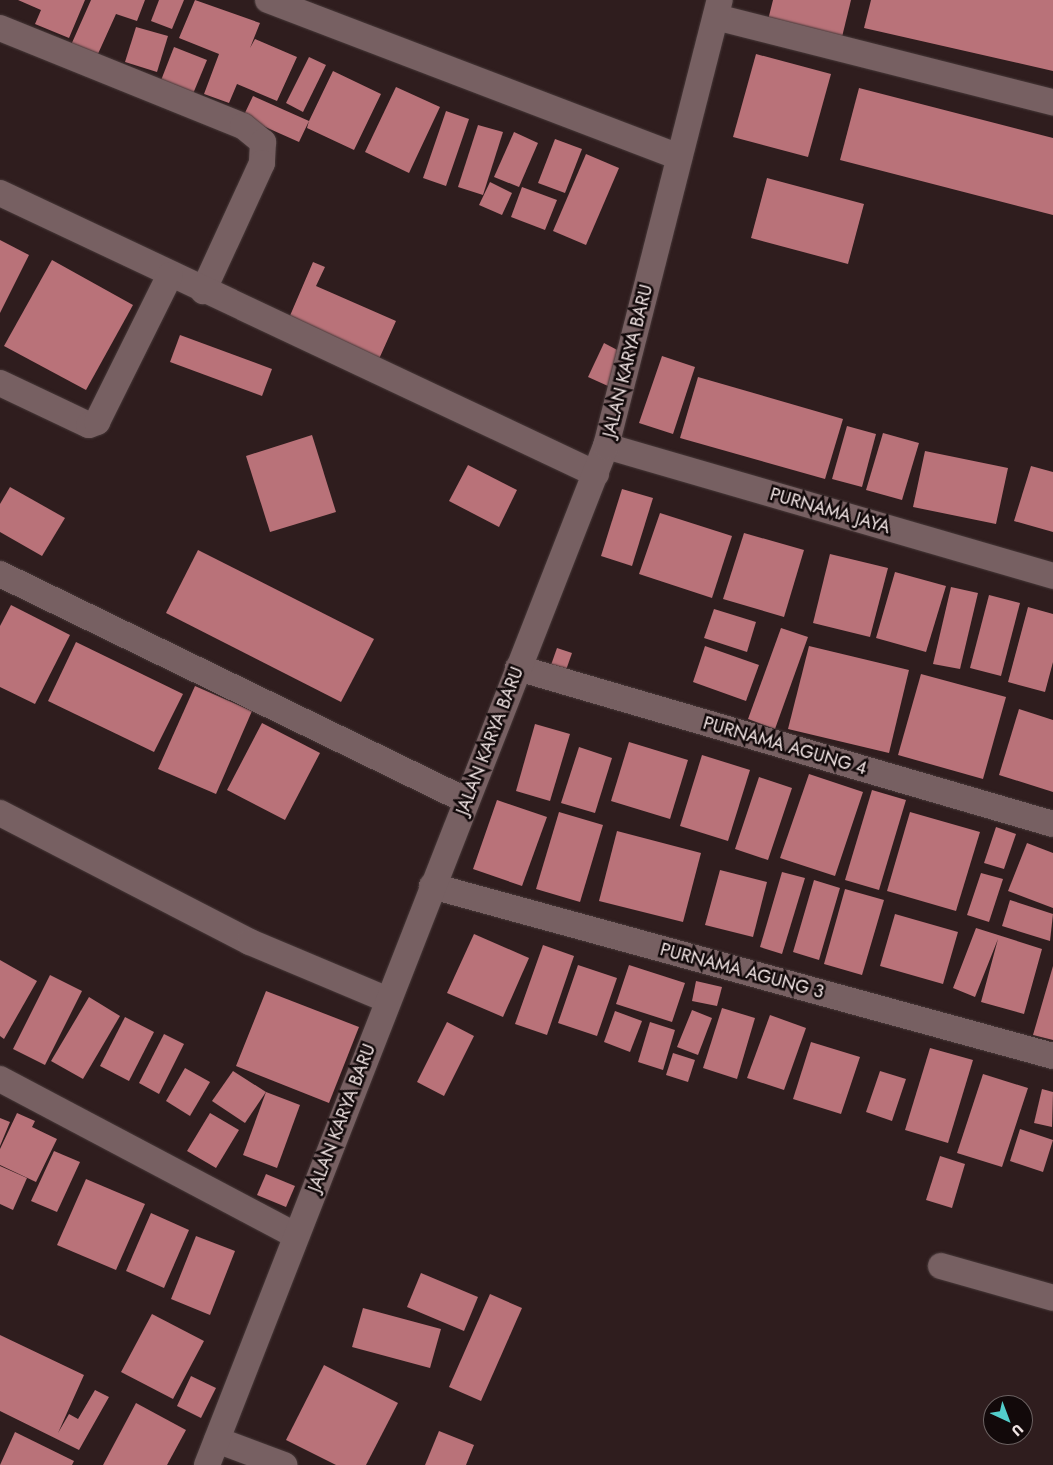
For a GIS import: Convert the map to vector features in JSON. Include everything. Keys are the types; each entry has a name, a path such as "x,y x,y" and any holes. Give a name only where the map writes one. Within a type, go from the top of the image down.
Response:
{"street":[{"path":"268,0 679,157"},
{"path":"718,9 1053,102"},
{"name":"JALAN KARYA BARU","path":"207,1465 432,886 468,801 518,668 606,446 718,9"},
{"path":"0,28 243,126 263,142 262,163 203,291"},
{"path":"0,193 203,291 596,474"},
{"path":"0,383 88,425 98,422 170,275"},
{"name":"PURNAMA JAYA","path":"606,446 1053,576"},
{"path":"0,574 468,801"},
{"name":"PURNAMA AGUNG 4","path":"518,668 1053,824"},
{"path":"0,814 250,942 388,1000"},
{"name":"PURNAMA AGUNG 3","path":"432,886 1053,1056"},
{"path":"0,1079 296,1236"},
{"path":"941,1266 1053,1298"},
{"path":"217,1440 284,1465"}],"building":[{"path":"18,0 85,0 69,38 35,24 41,10"},
{"path":"91,0 145,0 137,21 116,14 97,56 71,45"},
{"path":"159,0 184,0 172,29 151,21"},
{"path":"195,0 260,23 250,48 255,39 297,57 277,101 237,84 229,103 204,94 219,54 179,38"},
{"path":"773,0 851,0 842,37 768,20"},
{"path":"871,0 1053,0 1053,71 864,28"},
{"path":"136,27 168,36 157,72 125,62"},
{"path":"174,47 207,60 190,101 158,88"},
{"path":"756,54 831,74 808,157 733,137"},
{"path":"309,57 326,65 303,112 286,103"},
{"path":"333,71 381,94 354,150 307,128"},
{"path":"396,87 440,107 409,173 365,152"},
{"path":"859,88 1053,138 1053,215 840,160"},
{"path":"253,96 309,121 299,142 243,117"},
{"path":"446,111 469,119 446,186 423,178"},
{"path":"478,125 503,132 483,195 458,187"},
{"path":"514,132 538,143 519,187 494,177"},
{"path":"555,139 582,149 565,193 538,183"},
{"path":"586,154 619,168 586,245 553,231"},
{"path":"767,178 864,204 848,264 751,238"},
{"path":"490,182 512,193 502,215 479,205"},
{"path":"522,187 557,200 545,230 511,217"},
{"path":"0,240 29,255 0,313"},
{"path":"52,260 133,305 86,390 4,346"},
{"path":"313,262 325,267 316,286 396,321 379,359 289,318"},
{"path":"180,335 272,369 262,396 170,362"},
{"path":"604,343 623,353 608,386 588,377"},
{"path":"662,356 695,367 673,434 639,423"},
{"path":"698,377 843,419 825,479 680,438"},
{"path":"847,426 876,434 862,487 832,479"},
{"path":"883,433 919,443 902,500 866,490"},
{"path":"312,435 336,512 270,532 246,456"},
{"path":"925,451 1008,468 996,524 913,507"},
{"path":"468,465 517,490 499,527 449,501"},
{"path":"1031,466 1053,472 1053,532 1014,521"},
{"path":"10,487 65,518 42,556 0,532 0,504"},
{"path":"622,489 653,498 632,566 601,556"},
{"path":"660,513 732,536 712,598 639,574"},
{"path":"744,533 804,550 784,617 723,599"},
{"path":"198,550 374,639 341,702 166,613"},
{"path":"830,554 888,568 870,637 813,623"},
{"path":"895,572 946,586 926,652 876,638"},
{"path":"951,587 978,593 960,669 933,664"},
{"path":"989,595 1020,603 1001,676 970,668"},
{"path":"11,605 70,635 35,704 0,687 0,626"},
{"path":"1028,607 1053,614 1053,662 1045,692 1008,682"},
{"path":"714,609 756,622 747,652 704,638"},
{"path":"781,628 808,637 775,729 748,719"},
{"path":"76,642 183,694 154,752 48,701"},
{"path":"705,646 759,665 746,701 693,682"},
{"path":"809,646 909,670 889,753 788,729"},
{"path":"557,648 572,653 566,670 551,665"},
{"path":"921,674 1006,697 983,779 898,755"},
{"path":"195,686 252,711 216,794 158,769"},
{"path":"1019,709 1053,720 1053,792 999,775"},
{"path":"262,723 320,753 285,820 227,790"},
{"path":"535,724 570,734 550,801 516,791"},
{"path":"629,742 688,760 670,819 611,801"},
{"path":"579,747 612,758 595,813 561,803"},
{"path":"702,755 750,770 728,841 680,826"},
{"path":"809,774 863,792 835,876 780,858"},
{"path":"759,777 792,788 768,860 735,849"},
{"path":"872,790 906,800 879,890 845,880"},
{"path":"497,800 547,817 522,886 473,869"},
{"path":"559,812 603,825 580,902 536,889"},
{"path":"910,812 980,832 956,911 887,891"},
{"path":"996,827 1016,834 1004,869 984,863"},
{"path":"617,831 701,853 683,922 599,901"},
{"path":"1027,843 1053,853 1053,908 1008,891"},
{"path":"720,870 767,882 753,937 705,925"},
{"path":"782,872 805,878 782,954 760,947"},
{"path":"981,873 1003,879 989,922 967,915"},
{"path":"814,880 840,888 819,960 793,952"},
{"path":"845,889 884,900 862,975 824,964"},
{"path":"1010,900 1053,914 1050,941 1002,926"},
{"path":"895,914 958,932 943,984 880,966"},
{"path":"976,928 1042,949 1024,1014 981,1002 998,939 975,997 953,988"},
{"path":"474,934 529,958 503,1017 447,993"},
{"path":"543,945 574,956 547,1035 515,1024"},
{"path":"0,960 37,981 4,1039 0,1036"},
{"path":"578,965 617,978 597,1036 558,1023"},
{"path":"629,965 685,983 672,1022 616,1004"},
{"path":"1053,966 1053,1040 1033,1035"},
{"path":"50,975 82,991 45,1065 13,1049"},
{"path":"696,981 722,987 717,1006 692,1001"},
{"path":"266,991 359,1027 329,1103 236,1066"},
{"path":"89,997 120,1016 83,1079 51,1061"},
{"path":"722,1008 755,1018 737,1079 703,1068"},
{"path":"692,1010 712,1018 698,1055 677,1047"},
{"path":"615,1011 642,1021 630,1052 604,1042"},
{"path":"770,1015 806,1028 784,1090 747,1078"},
{"path":"125,1017 154,1032 129,1081 100,1066"},
{"path":"447,1022 474,1036 444,1096 417,1082"},
{"path":"650,1022 675,1030 663,1070 638,1062"},
{"path":"164,1034 184,1044 159,1094 139,1083"},
{"path":"811,1042 860,1057 841,1114 793,1099"},
{"path":"930,1048 973,1060 948,1143 905,1130"},
{"path":"673,1053 695,1060 688,1082 666,1075"},
{"path":"185,1068 210,1082 190,1116 166,1101"},
{"path":"233,1071 266,1092 245,1123 212,1101"},
{"path":"880,1071 906,1079 892,1121 866,1112"},
{"path":"983,1074 1028,1088 1002,1167 957,1153"},
{"path":"1042,1089 1053,1092 1052,1127 1034,1123"},
{"path":"266,1092 300,1105 277,1168 243,1155"},
{"path":"17,1113 35,1121 32,1127 57,1139 36,1182 0,1165 0,1149"},
{"path":"210,1113 239,1130 216,1168 187,1151"},
{"path":"0,1118 10,1122 0,1146"},
{"path":"1020,1129 1053,1140 1043,1172 1010,1161"},
{"path":"54,1151 80,1162 57,1212 31,1201"},
{"path":"940,1156 965,1164 952,1208 926,1200"},
{"path":"0,1166 27,1178 13,1210 0,1204"},
{"path":"266,1174 295,1186 286,1207 257,1195"},
{"path":"86,1179 145,1204 116,1270 57,1245"},
{"path":"151,1213 189,1230 164,1288 126,1271"},
{"path":"196,1236 235,1251 210,1315 171,1299"},
{"path":"421,1273 478,1297 464,1331 407,1307"},
{"path":"490,1294 522,1308 481,1401 449,1387"},
{"path":"363,1308 441,1329 430,1368 352,1347"},
{"path":"152,1314 204,1341 173,1399 121,1372"},
{"path":"0,1335 84,1375 58,1433 69,1414 78,1419 95,1390 109,1397 79,1450 0,1411"},
{"path":"324,1365 398,1403 366,1465 336,1465 286,1440"},
{"path":"191,1376 216,1388 201,1418 177,1406"},
{"path":"136,1403 186,1430 167,1465 103,1465"},
{"path":"439,1431 474,1445 466,1465 425,1465"},
{"path":"15,1432 74,1461 72,1465 0,1465"}]}
